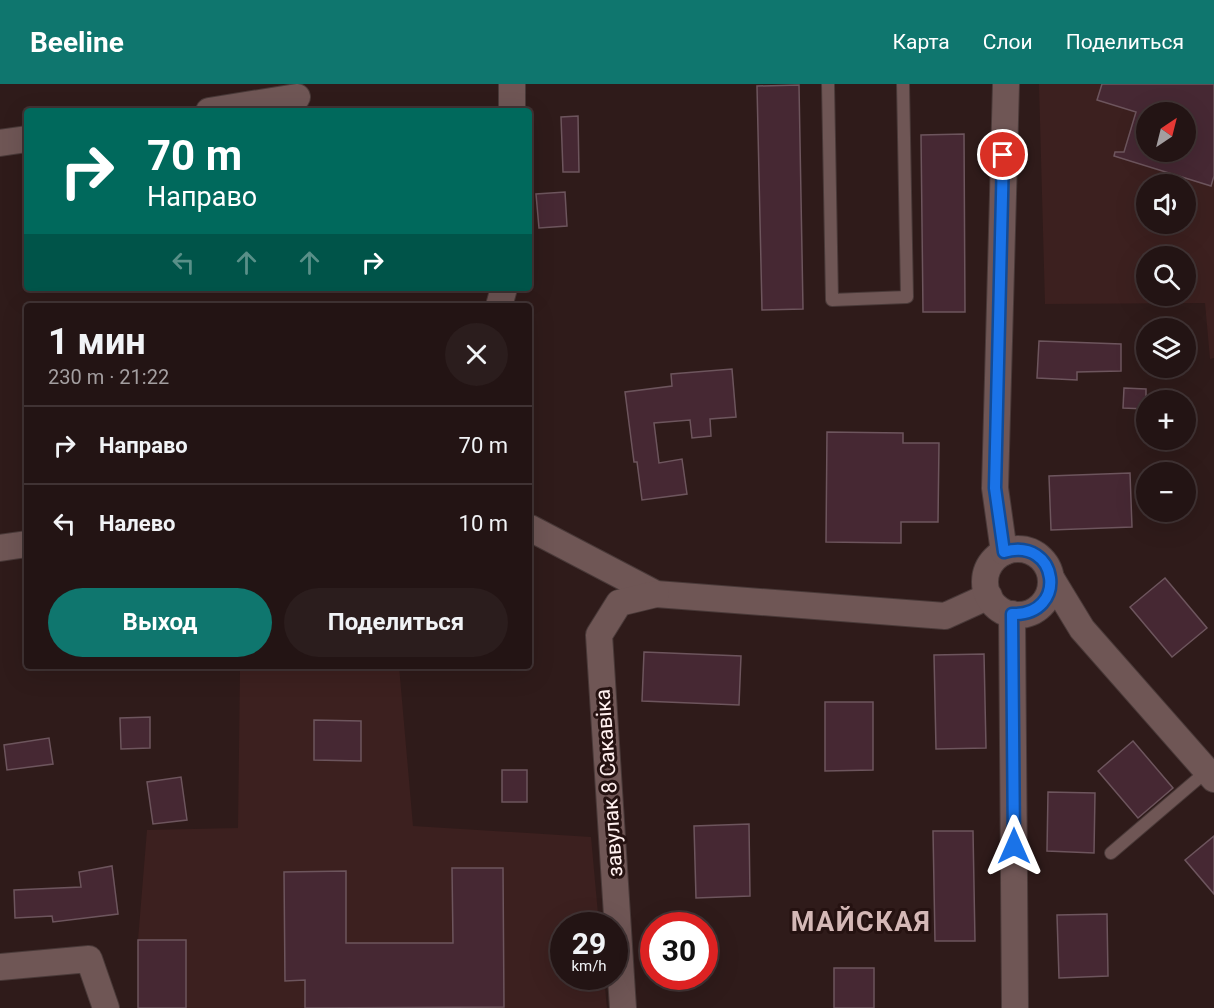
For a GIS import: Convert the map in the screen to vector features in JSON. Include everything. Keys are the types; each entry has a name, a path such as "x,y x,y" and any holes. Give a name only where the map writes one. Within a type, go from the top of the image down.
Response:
{"street":[{"path":"512,84 512,108"},
{"path":"1004,552 995,488 1006,84"},
{"path":"229,108 297,98"},
{"path":"0,143 24,139"},
{"path":"532,529 656,594 945,616 988,596"},
{"path":"0,548 24,544"},
{"path":"1082,629 1017,614 994,604 988,596 986,576 996,558 1004,552 1024,549 1042,559 1082,629 1210,775"},
{"path":"1017,614 1041,606 1047,598 1051,578"},
{"name":"завулак 8 Сакавіка","path":"623,1008 599,635 619,603 656,594"},
{"path":"1015,1008 1017,614"},
{"path":"0,968 89,959 106,1008"}],"lane":[{"path":"828,84 832,300 907,297 903,84"},
{"path":"1111,854 1210,775"}],"shaded area":[{"path":"1039,84 1214,84 1214,358 1210,359 1205,303 1196,303 1196,246 1136,246 1136,303 1045,304"},
{"path":"399,669 413,826 591,837 598,912 550,912 550,990 605,990 607,1008 138,1008 138,940 147,830 238,828 240,670"}],"building":[{"path":"1102,84 1214,84 1214,176 1211,186 1196,181 1196,174 1172,174 1114,156 1115,152 1124,152 1136,112 1097,100"},
{"path":"799,85 803,309 762,310 757,86"},
{"path":"578,116 579,172 563,172 561,117"},
{"path":"964,134 965,312 923,312 921,135"},
{"path":"565,192 567,226 539,228 536,194"},
{"path":"1039,341 1121,344 1121,371 1077,372 1077,380 1037,378"},
{"path":"732,369 736,417 710,419 711,436 692,438 690,420 654,423 659,463 682,459 687,494 642,500 637,462 634,462 625,392 672,386 671,374"},
{"path":"1124,388 1146,389 1136,390 1136,409 1123,408"},
{"path":"827,432 903,433 903,443 939,443 938,522 901,522 901,543 826,542"},
{"path":"1130,473 1132,527 1051,530 1049,476"},
{"path":"1165,578 1207,628 1172,657 1130,607"},
{"path":"644,652 741,656 739,705 642,701"},
{"path":"984,654 986,748 936,749 934,655"},
{"path":"825,702 873,702 873,770 825,771"},
{"path":"150,717 150,748 121,749 120,718"},
{"path":"314,720 361,721 361,761 314,760"},
{"path":"49,738 53,764 7,770 4,745"},
{"path":"1133,741 1173,788 1138,818 1098,771"},
{"path":"502,770 527,770 527,802 502,802"},
{"path":"181,777 187,820 153,824 147,782"},
{"path":"1048,792 1095,793 1094,853 1047,851"},
{"path":"749,824 750,896 696,898 694,826"},
{"path":"933,831 973,831 975,941 935,941"},
{"path":"1214,836 1214,894 1185,860"},
{"path":"112,866 118,914 53,922 52,916 15,918 14,890 81,887 79,872"},
{"path":"452,868 503,868 504,1007 305,1008 305,980 285,981 284,872 346,871 346,943 453,943"},
{"path":"1107,914 1108,976 1059,978 1057,915"},
{"path":"138,940 186,940 186,1008 138,1008"},
{"path":"834,968 874,968 874,1008 834,1008"}],"district":[{"name":"МАЙСКАЯ","path":"861,922"}],"route":[{"path":"1003,155 995,488 1004,552 1024,549 1034,553 1042,559 1051,578 1047,598 1041,606 1032,612 1012,614 1014,846"}]}
